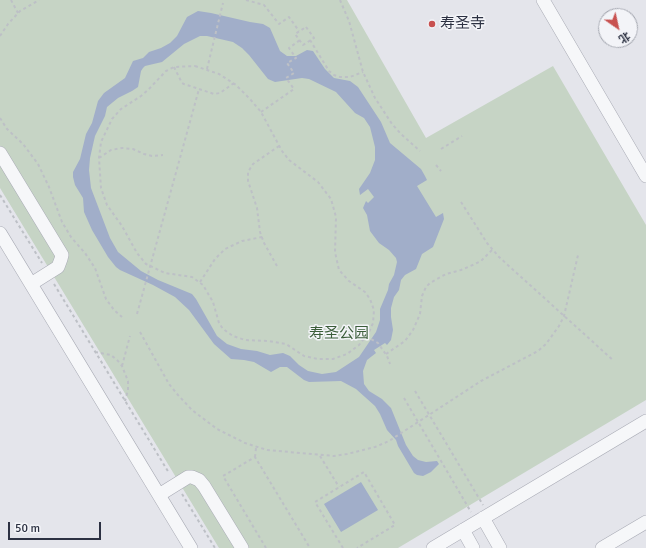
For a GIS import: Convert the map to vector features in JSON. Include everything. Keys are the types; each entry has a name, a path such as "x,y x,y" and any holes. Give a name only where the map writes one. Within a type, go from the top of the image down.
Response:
{"street":[{"path":"543,0 646,176"},
{"path":"0,153 62,255 62,260 58,267 31,284"},
{"path":"0,233 191,548"},
{"path":"433,548 646,421"},
{"path":"159,495 188,478 196,478 202,483 242,548"},
{"path":"483,518 500,548"},
{"path":"603,548 646,522"},
{"path":"463,530 473,548"}],"path":[{"path":"11,0 18,13"},
{"path":"0,36 18,13 39,0"},
{"path":"246,0 264,5 279,24 289,17 300,31"},
{"path":"340,0 349,21 363,72 373,94 384,112 401,134 420,151"},
{"path":"207,69 223,3"},
{"path":"306,27 314,38 303,45 299,41 296,34 300,31 306,27"},
{"path":"310,40 329,71 334,75 345,78 363,72"},
{"path":"261,112 294,89 286,78 294,73 287,63 296,58 289,48 299,41"},
{"path":"195,66 207,69 220,74 234,83 250,99 261,112 279,146 289,160 318,182 331,200 336,216 335,252 339,270 349,281 365,292 372,304 374,316 373,323 366,336 359,345 347,354 333,359 318,359 304,356 286,344 239,339 228,333 219,323 210,296 200,283 192,277 165,273 150,266 142,260 128,235 107,206 101,188 99,158 101,142 105,132 115,116 121,109 141,96 161,75 174,67 195,66"},
{"path":"174,67 182,82 214,94 220,93 234,83"},
{"path":"137,314 199,89"},
{"path":"0,118 7,129 23,144 38,164 49,187 62,222 93,264 106,299 114,310 122,317"},
{"path":"441,149 462,136"},
{"path":"277,266 267,250 262,237 257,208 248,181 248,172 253,164 279,146"},
{"path":"99,158 111,150 122,148 134,149 152,156 163,155"},
{"path":"436,165 440,171"},
{"path":"0,195 215,548"},
{"path":"461,202 492,250 614,361"},
{"path":"200,283 215,259 226,249 242,241 262,237"},
{"path":"386,354 405,341 413,330 420,314 422,296 426,287 430,283 446,274 468,268 481,261 492,250"},
{"path":"140,332 169,384 192,410 204,420 230,437 267,450 334,456 360,452 391,440 481,381 538,351 553,336 564,316 578,255"},
{"path":"122,366 130,336"},
{"path":"366,336 378,343 386,354 390,364"},
{"path":"95,352 111,355 122,366 128,382 128,390 125,401"},
{"path":"415,391 483,518"},
{"path":"404,398 418,423 483,518"},
{"path":"256,447 255,457 310,548"},
{"path":"319,455 339,487"},
{"path":"255,457 222,476 266,548"},
{"path":"342,548 315,502 364,472 395,525 357,548"}],"green space":[{"name":"寿圣公园","path":"0,0 347,0 426,138 553,66 646,225 646,400 398,548 219,548 0,188"}],"water":[{"path":"198,11 263,24 270,28 280,51 287,56 296,56 307,50 313,51 325,69 334,78 350,81 358,87 381,122 390,143 421,169 425,176 427,180 417,186 436,217 443,213 444,219 433,247 422,254 416,269 405,275 401,280 399,290 394,297 391,308 393,330 391,340 387,345 385,343 374,350 376,353 367,360 363,371 364,384 369,391 382,399 391,408 406,445 413,456 418,460 426,462 437,461 439,464 431,472 423,476 414,473 396,440 387,430 375,406 356,389 341,381 309,382 287,367 280,367 271,372 254,362 231,359 214,344 189,310 175,297 116,267 108,257 92,230 84,212 83,198 75,185 73,172 80,159 86,134 92,123 98,101 104,93 125,78 133,61 143,58 149,52 170,43 177,36 187,17","holes":["200,36 207,36 233,42 242,48 268,79 275,82 302,78 309,79 336,92 355,113 364,118 370,127 375,147 375,160 370,173 359,189 360,195 368,189 374,197 368,203 366,201 363,208 367,215 370,231 379,243 389,250 396,258 397,262 394,275 380,309 380,320 376,332 359,357 336,372 322,374 308,371 290,356 283,353 270,355 257,351 241,349 227,344 217,336 192,294 158,280 141,271 118,252 110,238 91,188 89,170 95,136 105,116 107,107 118,98 138,87 141,71 145,66 162,62 184,44"]},
{"path":"361,482 378,510 341,532 324,504"}],"place":[{"name":"寿圣寺","path":"432,24"}]}
